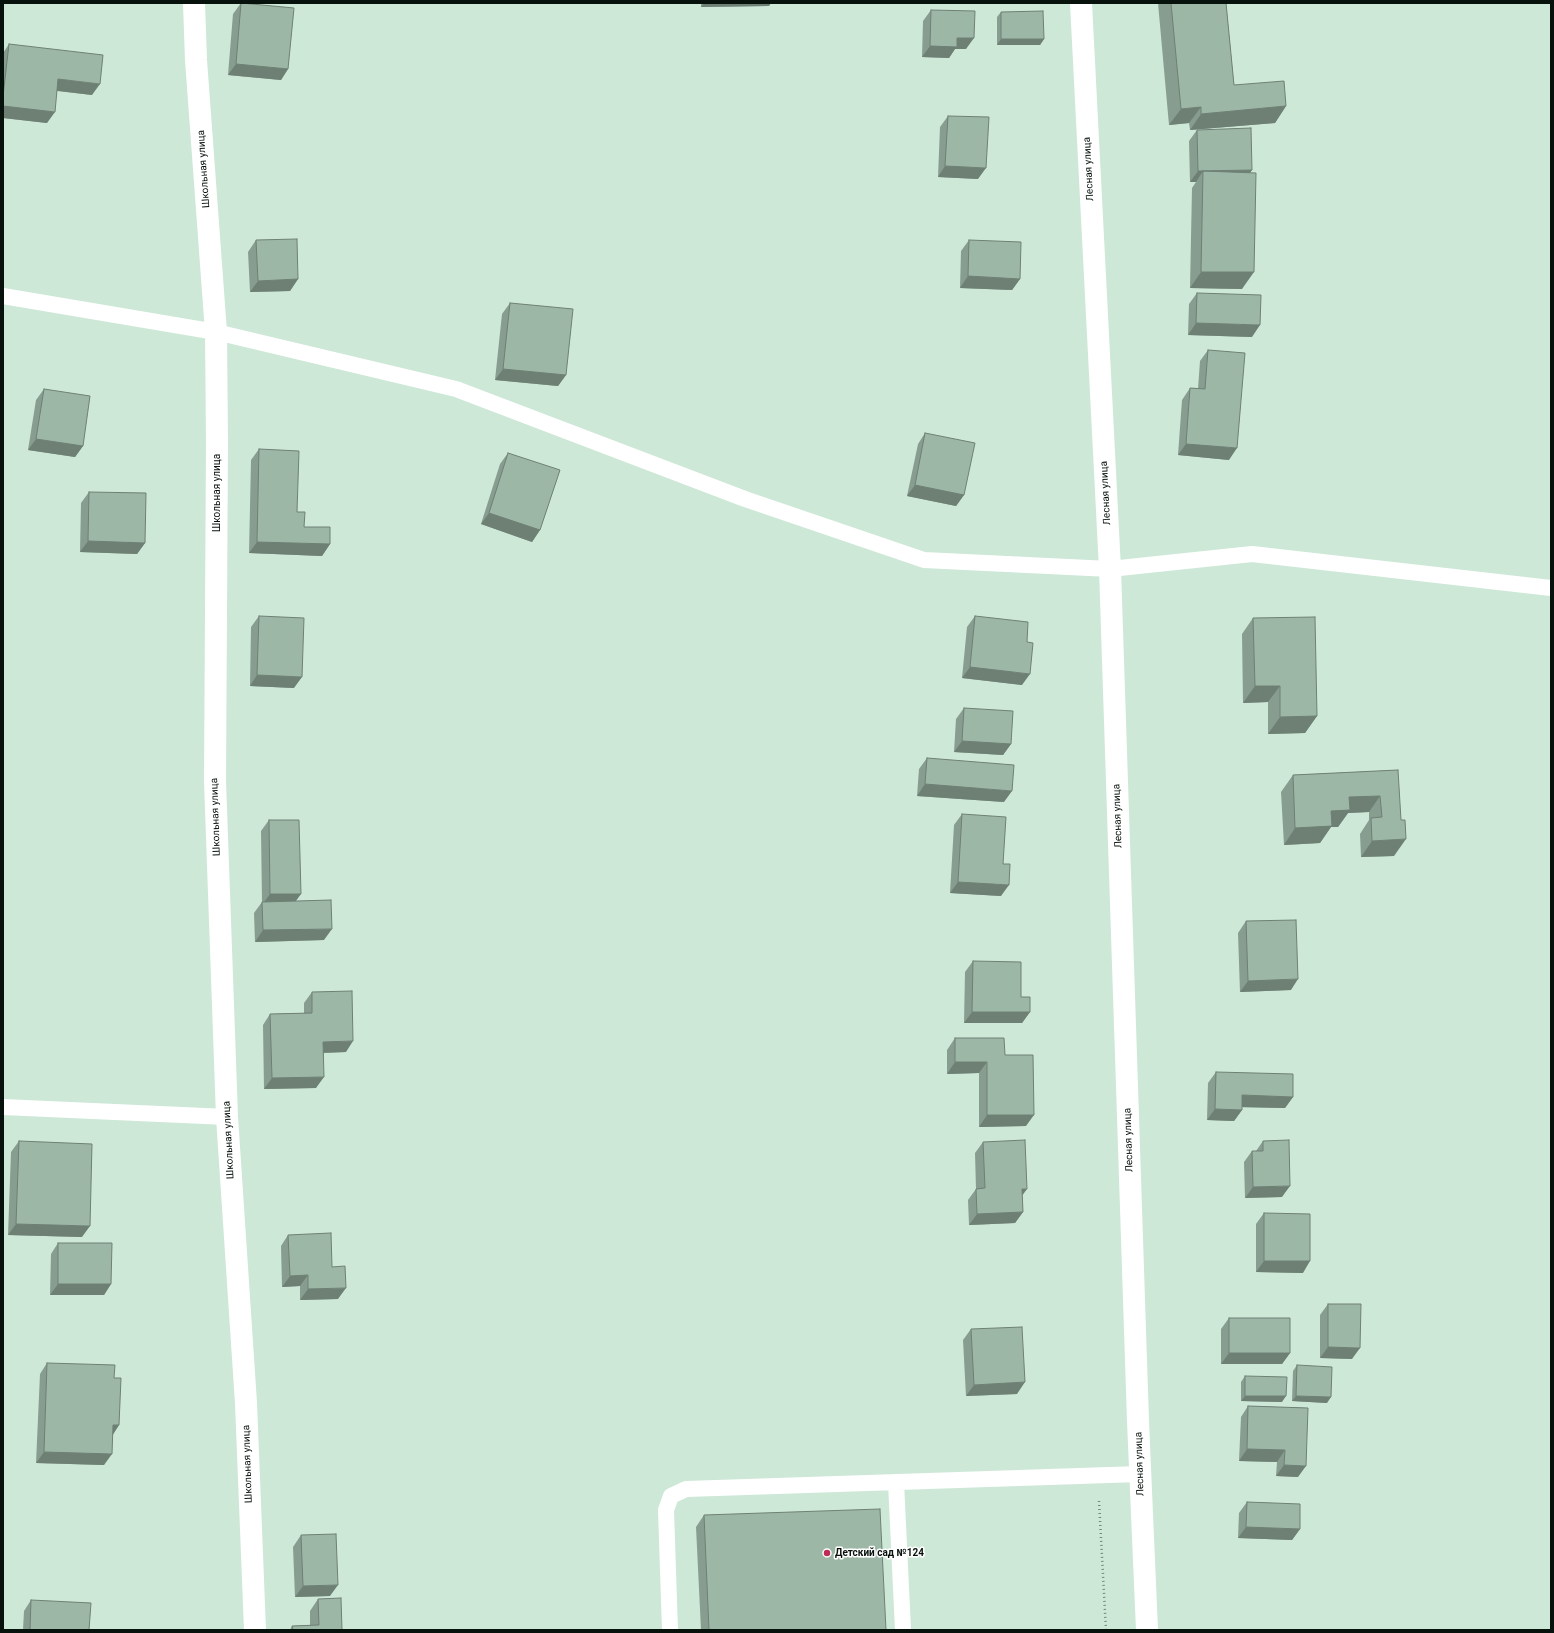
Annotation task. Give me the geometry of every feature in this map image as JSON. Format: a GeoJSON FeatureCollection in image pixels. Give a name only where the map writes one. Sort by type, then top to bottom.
{"type":"FeatureCollection","features":[{"type":"Feature","properties":{"kind":"street","name":"Школьная улица"},"geometry":{"type":"LineString","coordinates":[[194,3],[197,68],[216,332],[215,781],[227,1117],[246,1403],[254,1630]]}},
{"type":"Feature","properties":{"kind":"street","name":"Лесная улица"},"geometry":{"type":"LineString","coordinates":[[1081,3],[1110,569],[1140,1474],[1147,1630]]}},
{"type":"Feature","properties":{"kind":"lane"},"geometry":{"type":"LineString","coordinates":[[3,296],[216,332],[456,389],[745,499],[924,560],[1110,569],[1252,554],[1551,588]]}},
{"type":"Feature","properties":{"kind":"lane"},"geometry":{"type":"LineString","coordinates":[[3,1107],[227,1117]]}},
{"type":"Feature","properties":{"kind":"lane"},"geometry":{"type":"LineString","coordinates":[[670,1630],[666,1510],[671,1496],[686,1489],[1140,1474]]}},
{"type":"Feature","properties":{"kind":"lane"},"geometry":{"type":"LineString","coordinates":[[896,1482],[903,1630]]}},
{"type":"Feature","properties":{"kind":"path"},"geometry":{"type":"LineString","coordinates":[[1097,1475],[1106,1630]]}},
{"type":"Feature","properties":{"kind":"building"},"geometry":{"type":"Polygon","coordinates":[[[241,3],[294,8],[288,69],[236,64],[241,3]]]}},
{"type":"Feature","properties":{"kind":"building"},"geometry":{"type":"Polygon","coordinates":[[[1171,3],[1226,3],[1234,85],[1284,81],[1286,106],[1201,114],[1201,107],[1181,109],[1171,3]]]}},
{"type":"Feature","properties":{"kind":"building"},"geometry":{"type":"Polygon","coordinates":[[[931,10],[975,11],[974,38],[957,38],[957,47],[930,46],[931,10]]]}},
{"type":"Feature","properties":{"kind":"building"},"geometry":{"type":"Polygon","coordinates":[[[1043,11],[1044,39],[1001,39],[1001,12],[1043,11]]]}},
{"type":"Feature","properties":{"kind":"building"},"geometry":{"type":"Polygon","coordinates":[[[9,44],[103,55],[100,84],[58,79],[55,112],[3,106],[9,44]]]}},
{"type":"Feature","properties":{"kind":"building"},"geometry":{"type":"Polygon","coordinates":[[[948,116],[989,117],[986,168],[945,166],[948,116]]]}},
{"type":"Feature","properties":{"kind":"building"},"geometry":{"type":"Polygon","coordinates":[[[1251,128],[1252,170],[1198,171],[1197,130],[1251,128]]]}},
{"type":"Feature","properties":{"kind":"building"},"geometry":{"type":"Polygon","coordinates":[[[1203,171],[1256,173],[1254,272],[1201,272],[1203,171]]]}},
{"type":"Feature","properties":{"kind":"building"},"geometry":{"type":"Polygon","coordinates":[[[297,239],[298,279],[258,281],[256,240],[297,239]]]}},
{"type":"Feature","properties":{"kind":"building"},"geometry":{"type":"Polygon","coordinates":[[[969,240],[1021,242],[1020,279],[968,276],[969,240]]]}},
{"type":"Feature","properties":{"kind":"building"},"geometry":{"type":"Polygon","coordinates":[[[1197,293],[1261,295],[1260,325],[1196,323],[1197,293]]]}},
{"type":"Feature","properties":{"kind":"building"},"geometry":{"type":"Polygon","coordinates":[[[510,303],[573,309],[566,375],[503,369],[510,303]]]}},
{"type":"Feature","properties":{"kind":"building"},"geometry":{"type":"Polygon","coordinates":[[[1208,350],[1245,353],[1237,448],[1186,444],[1190,388],[1205,389],[1208,350]]]}},
{"type":"Feature","properties":{"kind":"building"},"geometry":{"type":"Polygon","coordinates":[[[44,389],[90,396],[83,446],[36,439],[44,389]]]}},
{"type":"Feature","properties":{"kind":"building"},"geometry":{"type":"Polygon","coordinates":[[[925,433],[975,443],[964,495],[915,485],[925,433]]]}},
{"type":"Feature","properties":{"kind":"building"},"geometry":{"type":"Polygon","coordinates":[[[259,449],[299,451],[297,512],[305,512],[304,527],[330,527],[330,544],[257,542],[259,449]]]}},
{"type":"Feature","properties":{"kind":"building"},"geometry":{"type":"Polygon","coordinates":[[[508,453],[560,470],[540,530],[489,513],[508,453]]]}},
{"type":"Feature","properties":{"kind":"building"},"geometry":{"type":"Polygon","coordinates":[[[89,492],[146,493],[145,543],[88,541],[89,492]]]}},
{"type":"Feature","properties":{"kind":"building"},"geometry":{"type":"Polygon","coordinates":[[[259,616],[304,618],[302,677],[257,675],[259,616]]]}},
{"type":"Feature","properties":{"kind":"building"},"geometry":{"type":"Polygon","coordinates":[[[975,616],[1028,622],[1027,642],[1033,643],[1030,674],[970,667],[975,616]]]}},
{"type":"Feature","properties":{"kind":"building"},"geometry":{"type":"Polygon","coordinates":[[[1315,617],[1317,716],[1280,717],[1280,686],[1255,686],[1253,618],[1315,617]]]}},
{"type":"Feature","properties":{"kind":"building"},"geometry":{"type":"Polygon","coordinates":[[[964,708],[1013,711],[1011,744],[962,741],[964,708]]]}},
{"type":"Feature","properties":{"kind":"building"},"geometry":{"type":"Polygon","coordinates":[[[927,758],[1014,765],[1012,791],[925,784],[927,758]]]}},
{"type":"Feature","properties":{"kind":"building"},"geometry":{"type":"Polygon","coordinates":[[[1398,770],[1401,820],[1405,820],[1406,839],[1372,841],[1371,818],[1382,817],[1380,796],[1349,797],[1350,810],[1331,811],[1332,826],[1295,828],[1293,775],[1398,770]]]}},
{"type":"Feature","properties":{"kind":"building"},"geometry":{"type":"Polygon","coordinates":[[[962,814],[1006,817],[1003,864],[1010,864],[1009,885],[958,882],[962,814]]]}},
{"type":"Feature","properties":{"kind":"building"},"geometry":{"type":"Polygon","coordinates":[[[269,820],[299,820],[301,894],[270,894],[269,820]]]}},
{"type":"Feature","properties":{"kind":"building"},"geometry":{"type":"Polygon","coordinates":[[[331,900],[332,929],[263,930],[262,902],[331,900]]]}},
{"type":"Feature","properties":{"kind":"building"},"geometry":{"type":"Polygon","coordinates":[[[1296,920],[1298,979],[1248,981],[1246,921],[1296,920]]]}},
{"type":"Feature","properties":{"kind":"building"},"geometry":{"type":"Polygon","coordinates":[[[973,961],[1021,962],[1021,997],[1030,997],[1030,1012],[972,1012],[973,961]]]}},
{"type":"Feature","properties":{"kind":"building"},"geometry":{"type":"Polygon","coordinates":[[[352,991],[353,1041],[323,1042],[324,1077],[272,1078],[270,1014],[312,1013],[312,992],[352,991]]]}},
{"type":"Feature","properties":{"kind":"building"},"geometry":{"type":"Polygon","coordinates":[[[955,1038],[1004,1038],[1005,1055],[1033,1055],[1034,1115],[987,1115],[987,1062],[955,1062],[955,1038]]]}},
{"type":"Feature","properties":{"kind":"building"},"geometry":{"type":"Polygon","coordinates":[[[1216,1072],[1293,1074],[1293,1097],[1242,1095],[1242,1110],[1215,1109],[1216,1072]]]}},
{"type":"Feature","properties":{"kind":"building"},"geometry":{"type":"Polygon","coordinates":[[[1025,1140],[1027,1189],[1022,1189],[1023,1212],[977,1214],[976,1189],[985,1188],[983,1142],[1025,1140]]]}},
{"type":"Feature","properties":{"kind":"building"},"geometry":{"type":"Polygon","coordinates":[[[1289,1140],[1290,1186],[1253,1187],[1252,1151],[1263,1151],[1263,1141],[1289,1140]]]}},
{"type":"Feature","properties":{"kind":"building"},"geometry":{"type":"Polygon","coordinates":[[[19,1141],[92,1144],[90,1226],[16,1224],[19,1141]]]}},
{"type":"Feature","properties":{"kind":"building"},"geometry":{"type":"Polygon","coordinates":[[[1264,1213],[1310,1214],[1310,1261],[1264,1261],[1264,1213]]]}},
{"type":"Feature","properties":{"kind":"building"},"geometry":{"type":"Polygon","coordinates":[[[331,1233],[332,1267],[345,1266],[346,1288],[308,1289],[308,1275],[290,1276],[288,1235],[331,1233]]]}},
{"type":"Feature","properties":{"kind":"building"},"geometry":{"type":"Polygon","coordinates":[[[58,1243],[112,1243],[111,1284],[58,1284],[58,1243]]]}},
{"type":"Feature","properties":{"kind":"building"},"geometry":{"type":"Polygon","coordinates":[[[1328,1304],[1361,1304],[1360,1348],[1328,1347],[1328,1304]]]}},
{"type":"Feature","properties":{"kind":"building"},"geometry":{"type":"Polygon","coordinates":[[[1229,1318],[1290,1318],[1290,1353],[1229,1353],[1229,1318]]]}},
{"type":"Feature","properties":{"kind":"building"},"geometry":{"type":"Polygon","coordinates":[[[1022,1327],[1025,1382],[974,1385],[971,1329],[1022,1327]]]}},
{"type":"Feature","properties":{"kind":"building"},"geometry":{"type":"Polygon","coordinates":[[[47,1363],[115,1365],[114,1378],[121,1378],[119,1425],[113,1425],[112,1454],[44,1452],[47,1363]]]}},
{"type":"Feature","properties":{"kind":"building"},"geometry":{"type":"Polygon","coordinates":[[[1297,1365],[1332,1367],[1331,1397],[1296,1396],[1297,1365]]]}},
{"type":"Feature","properties":{"kind":"building"},"geometry":{"type":"Polygon","coordinates":[[[1245,1376],[1287,1377],[1286,1396],[1245,1396],[1245,1376]]]}},
{"type":"Feature","properties":{"kind":"building"},"geometry":{"type":"Polygon","coordinates":[[[1248,1406],[1308,1408],[1306,1466],[1284,1465],[1285,1450],[1247,1449],[1248,1406]]]}},
{"type":"Feature","properties":{"kind":"building"},"geometry":{"type":"Polygon","coordinates":[[[1247,1502],[1300,1504],[1300,1529],[1246,1527],[1247,1502]]]}},
{"type":"Feature","properties":{"kind":"building"},"geometry":{"type":"Polygon","coordinates":[[[880,1509],[886,1630],[709,1630],[704,1515],[880,1509]]]}},
{"type":"Feature","properties":{"kind":"building"},"geometry":{"type":"Polygon","coordinates":[[[336,1534],[338,1585],[303,1586],[301,1535],[336,1534]]]}},
{"type":"Feature","properties":{"kind":"building"},"geometry":{"type":"Polygon","coordinates":[[[341,1598],[342,1630],[293,1630],[292,1626],[319,1625],[318,1599],[341,1598]]]}},
{"type":"Feature","properties":{"kind":"building"},"geometry":{"type":"Polygon","coordinates":[[[31,1600],[91,1603],[89,1630],[30,1630],[31,1600]]]}},
{"type":"Feature","properties":{"kind":"place","name":"Детский сад №124"},"geometry":{"type":"Point","coordinates":[827,1553]}}]}
